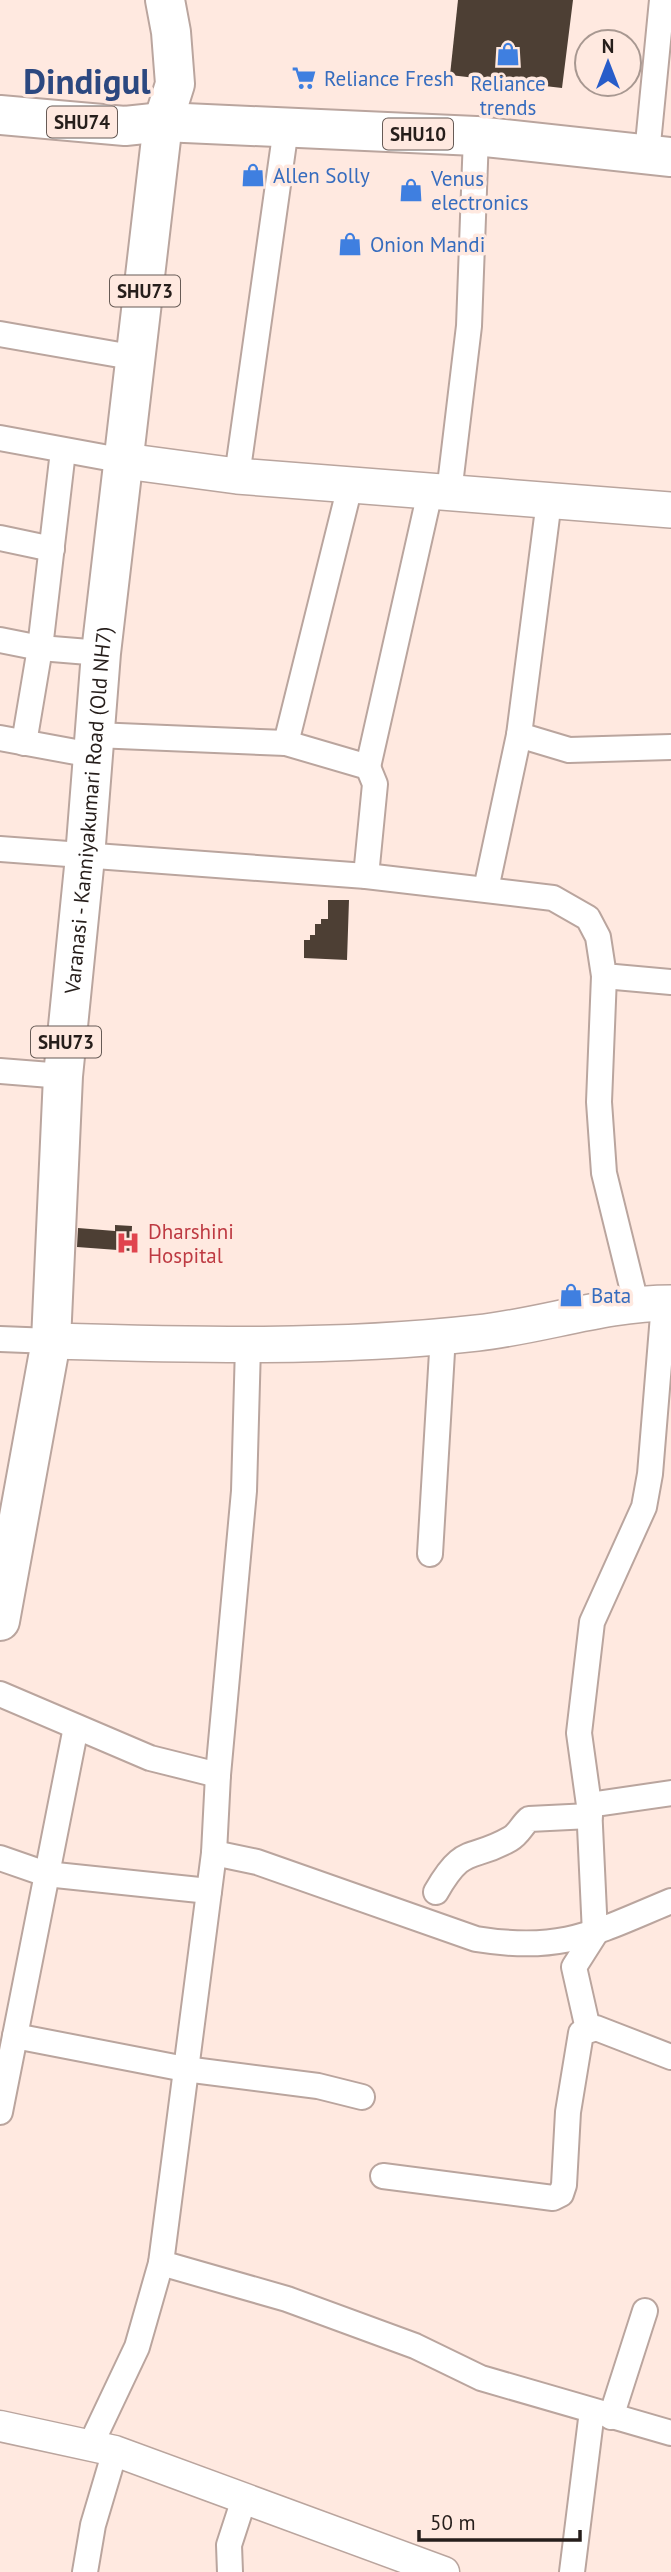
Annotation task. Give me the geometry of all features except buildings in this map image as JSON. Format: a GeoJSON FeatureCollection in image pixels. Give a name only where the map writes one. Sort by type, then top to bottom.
{"type":"FeatureCollection","features":[{"type":"Feature","properties":{"kind":"main road","name":"Varanasi - Kanniyakumari Road (Old NH7)"},"geometry":{"type":"LineString","coordinates":[[146,0],[163,122]]}},
{"type":"Feature","properties":{"kind":"main road","name":"Varanasi - Kanniyakumari Road (Old NH7)"},"geometry":{"type":"LineString","coordinates":[[0,1621],[51,1341],[62,1076],[85,857],[101,653],[163,122],[175,84],[172,32],[165,0]]}},
{"type":"Feature","properties":{"kind":"main road","name":"SHU74"},"geometry":{"type":"LineString","coordinates":[[0,98],[121,108],[163,122]]}},
{"type":"Feature","properties":{"kind":"main road","name":"SHU74"},"geometry":{"type":"LineString","coordinates":[[0,115],[125,126],[163,122]]}},
{"type":"Feature","properties":{"kind":"main road","name":"SHU10"},"geometry":{"type":"LineString","coordinates":[[163,122],[476,136],[659,156]]}},
{"type":"Feature","properties":{"kind":"main road"},"geometry":{"type":"LineString","coordinates":[[125,461],[237,476],[671,510]]}},
{"type":"Feature","properties":{"kind":"main road"},"geometry":{"type":"LineString","coordinates":[[51,1341],[248,1346],[478,1333],[657,1303]]}},
{"type":"Feature","properties":{"kind":"street"},"geometry":{"type":"LineString","coordinates":[[659,156],[662,0]]}},
{"type":"Feature","properties":{"kind":"street"},"geometry":{"type":"LineString","coordinates":[[237,476],[286,128]]}},
{"type":"Feature","properties":{"kind":"street"},"geometry":{"type":"LineString","coordinates":[[366,876],[375,784],[368,767],[440,492],[469,326],[476,136]]}},
{"type":"Feature","properties":{"kind":"street"},"geometry":{"type":"LineString","coordinates":[[0,334],[137,358]]}},
{"type":"Feature","properties":{"kind":"street"},"geometry":{"type":"LineString","coordinates":[[0,438],[125,461]]}},
{"type":"Feature","properties":{"kind":"street"},"geometry":{"type":"LineString","coordinates":[[63,451],[40,648],[12,740],[93,745],[286,743],[368,767]]}},
{"type":"Feature","properties":{"kind":"street"},"geometry":{"type":"LineString","coordinates":[[286,743],[350,486]]}},
{"type":"Feature","properties":{"kind":"street"},"geometry":{"type":"LineString","coordinates":[[486,889],[519,735],[549,500]]}},
{"type":"Feature","properties":{"kind":"street"},"geometry":{"type":"LineString","coordinates":[[0,538],[52,549]]}},
{"type":"Feature","properties":{"kind":"street"},"geometry":{"type":"LineString","coordinates":[[0,640],[40,648],[101,653]]}},
{"type":"Feature","properties":{"kind":"street"},"geometry":{"type":"LineString","coordinates":[[519,735],[569,750],[671,747]]}},
{"type":"Feature","properties":{"kind":"street"},"geometry":{"type":"LineString","coordinates":[[0,849],[366,876],[553,898],[588,918],[598,937],[604,976],[599,1102],[604,1173],[657,1303],[650,1474],[643,1507],[592,1622],[579,1733],[589,1810],[595,1934],[574,1968],[588,2029]]}},
{"type":"Feature","properties":{"kind":"street"},"geometry":{"type":"LineString","coordinates":[[604,976],[671,982]]}},
{"type":"Feature","properties":{"kind":"street"},"geometry":{"type":"LineString","coordinates":[[0,1071],[62,1076]]}},
{"type":"Feature","properties":{"kind":"street"},"geometry":{"type":"LineString","coordinates":[[430,1554],[443,1335]]}},
{"type":"Feature","properties":{"kind":"street"},"geometry":{"type":"LineString","coordinates":[[0,1339],[51,1341]]}},
{"type":"Feature","properties":{"kind":"street"},"geometry":{"type":"LineString","coordinates":[[85,2572],[103,2448],[137,2347],[161,2263],[214,1853],[218,1775],[244,1491],[248,1346]]}},
{"type":"Feature","properties":{"kind":"street"},"geometry":{"type":"LineString","coordinates":[[0,1694],[150,1758],[218,1775]]}},
{"type":"Feature","properties":{"kind":"street"},"geometry":{"type":"LineString","coordinates":[[0,2112],[76,1727]]}},
{"type":"Feature","properties":{"kind":"street"},"geometry":{"type":"LineString","coordinates":[[436,1892],[449,1868],[467,1854],[513,1838],[529,1819],[671,1793]]}},
{"type":"Feature","properties":{"kind":"street"},"geometry":{"type":"LineString","coordinates":[[214,1853],[257,1862],[476,1939],[513,1945],[550,1945],[595,1934],[671,1902]]}},
{"type":"Feature","properties":{"kind":"street"},"geometry":{"type":"LineString","coordinates":[[0,1858],[46,1874],[209,1891]]}},
{"type":"Feature","properties":{"kind":"street"},"geometry":{"type":"LineString","coordinates":[[588,2029],[607,2031],[670,2053]]}},
{"type":"Feature","properties":{"kind":"street"},"geometry":{"type":"LineString","coordinates":[[383,2176],[542,2198],[561,2194],[578,2040],[588,2029]]}},
{"type":"Feature","properties":{"kind":"street"},"geometry":{"type":"LineString","coordinates":[[15,2036],[185,2069],[318,2086],[362,2097]]}},
{"type":"Feature","properties":{"kind":"street"},"geometry":{"type":"LineString","coordinates":[[161,2263],[288,2299],[415,2346],[481,2378],[671,2433]]}},
{"type":"Feature","properties":{"kind":"street"},"geometry":{"type":"LineString","coordinates":[[572,2572],[601,2414],[645,2311]]}},
{"type":"Feature","properties":{"kind":"street"},"geometry":{"type":"LineString","coordinates":[[0,2426],[103,2448],[444,2572]]}},
{"type":"Feature","properties":{"kind":"street"},"geometry":{"type":"LineString","coordinates":[[230,2572],[229,2545],[244,2499]]}},
{"type":"Feature","properties":{"kind":"place","name":"Reliance trends"},"geometry":{"type":"Point","coordinates":[508,54]}},
{"type":"Feature","properties":{"kind":"place","name":"Reliance Fresh"},"geometry":{"type":"Point","coordinates":[304,78]}},
{"type":"Feature","properties":{"kind":"place","name":"Allen Solly"},"geometry":{"type":"Point","coordinates":[253,175]}},
{"type":"Feature","properties":{"kind":"place","name":"Venus electronics"},"geometry":{"type":"Point","coordinates":[411,190]}},
{"type":"Feature","properties":{"kind":"place","name":"Onion Mandi"},"geometry":{"type":"Point","coordinates":[350,244]}},
{"type":"Feature","properties":{"kind":"place","name":"Dharshini Hospital"},"geometry":{"type":"Point","coordinates":[128,1243]}},
{"type":"Feature","properties":{"kind":"place","name":"Bata"},"geometry":{"type":"Point","coordinates":[571,1295]}},
{"type":"Feature","properties":{"kind":"district","name":"Dindigul"},"geometry":{"type":"Point","coordinates":[87,81]}}]}
